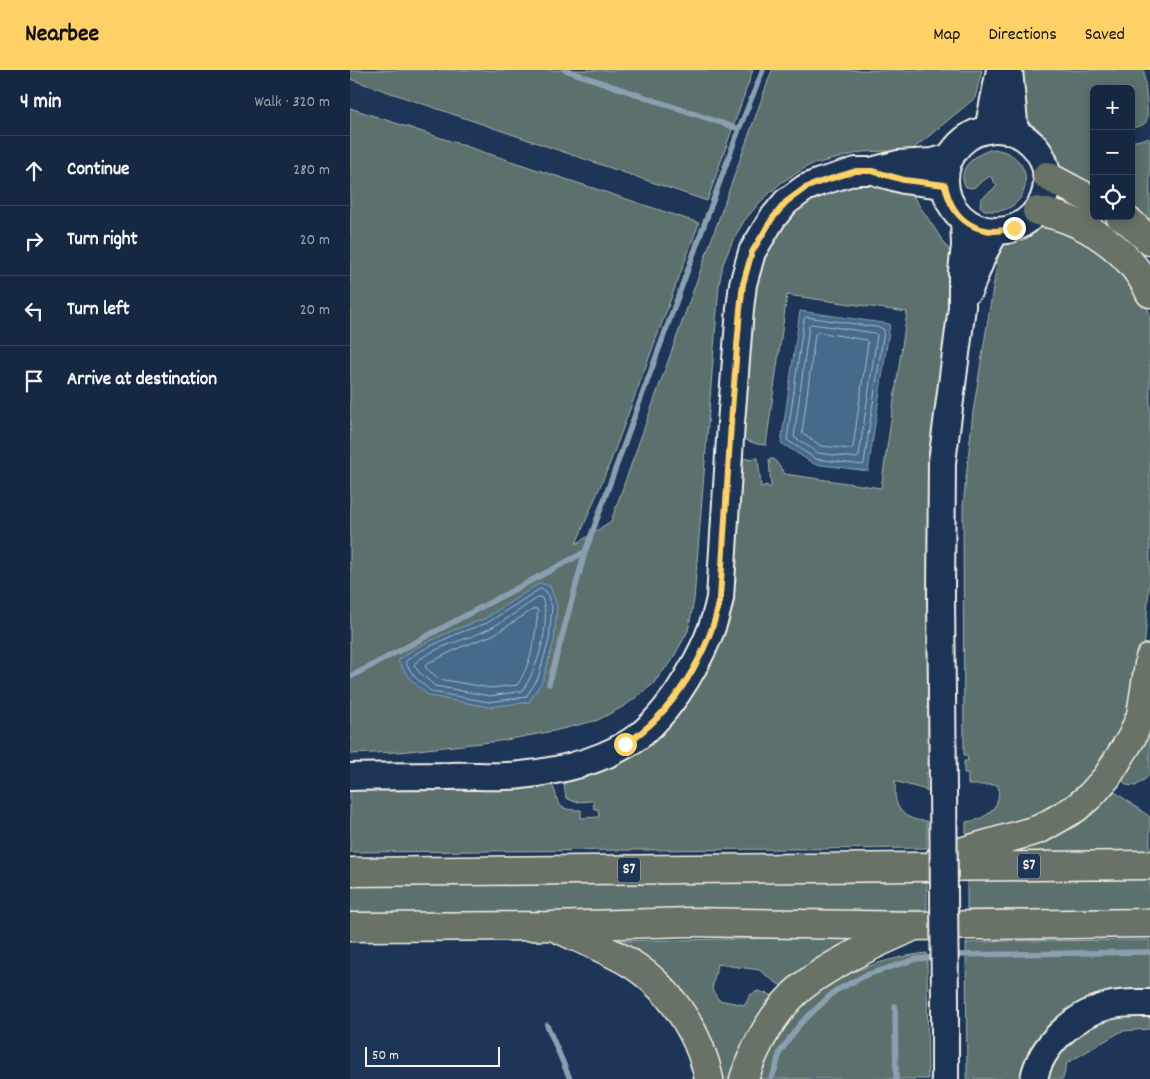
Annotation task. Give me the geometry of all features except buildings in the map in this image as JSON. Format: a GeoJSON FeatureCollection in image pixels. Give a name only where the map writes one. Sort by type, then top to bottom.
{"type":"FeatureCollection","features":[{"type":"Feature","properties":{"kind":"highway"},"geometry":{"type":"LineString","coordinates":[[1047,176],[1090,199]]}},
{"type":"Feature","properties":{"kind":"highway"},"geometry":{"type":"LineString","coordinates":[[1037,211],[1053,214],[1100,236],[1117,249],[1136,270],[1150,293]]}},
{"type":"Feature","properties":{"kind":"highway"},"geometry":{"type":"LineString","coordinates":[[1126,220],[1150,241]]}},
{"type":"Feature","properties":{"kind":"highway"},"geometry":{"type":"LineString","coordinates":[[908,867],[1040,829],[1076,808],[1091,795],[1106,777],[1132,737],[1141,715],[1150,658]]}},
{"type":"Feature","properties":{"kind":"highway","name":"S7"},"geometry":{"type":"LineString","coordinates":[[350,872],[1150,865]]}},
{"type":"Feature","properties":{"kind":"highway"},"geometry":{"type":"LineString","coordinates":[[350,927],[551,926],[691,922],[915,926],[1150,923]]}},
{"type":"Feature","properties":{"kind":"highway"},"geometry":{"type":"LineString","coordinates":[[551,926],[623,959],[665,991],[686,1020],[702,1054],[709,1079]]}},
{"type":"Feature","properties":{"kind":"highway"},"geometry":{"type":"LineString","coordinates":[[744,1079],[770,1025],[802,987],[834,965],[915,926]]}},
{"type":"Feature","properties":{"kind":"street"},"geometry":{"type":"LineString","coordinates":[[988,130],[1000,70]]}},
{"type":"Feature","properties":{"kind":"street"},"geometry":{"type":"LineString","coordinates":[[1008,70],[1015,133]]}},
{"type":"Feature","properties":{"kind":"street"},"geometry":{"type":"LineString","coordinates":[[988,130],[1015,133],[1024,138],[1037,150],[1042,158],[1047,176],[1045,195],[1037,211],[1023,224],[995,232],[978,228],[964,220],[951,203],[945,185],[945,176],[950,157],[962,142],[970,136],[988,130]]}},
{"type":"Feature","properties":{"kind":"street"},"geometry":{"type":"LineString","coordinates":[[350,777],[520,775],[568,767],[596,759],[625,744],[639,735],[654,720],[679,691],[702,653],[716,620],[720,598],[730,431],[740,309],[743,284],[752,252],[772,219],[786,202],[805,188],[856,171],[872,171],[898,164],[932,162],[950,157]]}},
{"type":"Feature","properties":{"kind":"street"},"geometry":{"type":"LineString","coordinates":[[872,171],[904,180],[945,185]]}},
{"type":"Feature","properties":{"kind":"street"},"geometry":{"type":"LineString","coordinates":[[945,1079],[941,598],[942,462],[962,307],[962,271],[965,246],[964,220]]}},
{"type":"Feature","properties":{"kind":"street"},"geometry":{"type":"LineString","coordinates":[[962,307],[984,252],[995,232]]}},
{"type":"Feature","properties":{"kind":"street"},"geometry":{"type":"LineString","coordinates":[[1034,1079],[1041,1061],[1050,1046],[1061,1032],[1080,1018],[1108,1006],[1127,1003],[1150,1003]]}},
{"type":"Feature","properties":{"kind":"green space"},"geometry":{"type":"Polygon","coordinates":[[[350,70],[753,70],[707,201],[350,79],[350,70]]]}},
{"type":"Feature","properties":{"kind":"green space"},"geometry":{"type":"Polygon","coordinates":[[[772,70],[982,70],[975,98],[912,150],[862,152],[810,165],[782,182],[759,203],[744,221],[733,240],[723,264],[719,285],[694,600],[688,631],[672,660],[652,685],[626,705],[598,720],[554,731],[500,741],[399,752],[350,754],[350,108],[699,223],[610,463],[576,544],[611,521],[772,70]]]}},
{"type":"Feature","properties":{"kind":"green space"},"geometry":{"type":"Polygon","coordinates":[[[1019,70],[1144,70],[1147,118],[1146,122],[1135,127],[1135,85],[1090,85],[1090,189],[1056,167],[1046,145],[1025,122],[1019,70]]]}},
{"type":"Feature","properties":{"kind":"green space"},"geometry":{"type":"Polygon","coordinates":[[[1148,138],[1150,140],[1150,230],[1135,217],[1135,141],[1148,138]]]}},
{"type":"Feature","properties":{"kind":"green space"},"geometry":{"type":"Polygon","coordinates":[[[994,149],[1009,154],[1019,162],[1024,172],[1026,183],[1023,194],[1016,203],[1007,209],[990,211],[980,206],[981,199],[997,186],[990,176],[973,188],[966,187],[963,173],[965,167],[975,157],[994,149]]]}},
{"type":"Feature","properties":{"kind":"green space"},"geometry":{"type":"Polygon","coordinates":[[[868,181],[909,190],[953,256],[931,773],[926,773],[927,792],[923,789],[894,781],[897,805],[900,810],[909,817],[920,821],[927,821],[927,848],[350,852],[350,784],[548,779],[560,805],[564,808],[581,810],[581,818],[599,817],[598,809],[594,809],[593,801],[575,802],[566,798],[564,785],[569,775],[686,700],[738,465],[743,459],[758,458],[761,487],[767,485],[769,488],[771,487],[769,459],[774,459],[785,474],[881,488],[907,312],[787,295],[766,445],[740,438],[755,281],[762,259],[785,222],[795,212],[821,194],[868,181]]]}},
{"type":"Feature","properties":{"kind":"green space"},"geometry":{"type":"Polygon","coordinates":[[[1046,225],[1053,225],[1104,252],[1144,299],[1150,314],[1150,575],[1145,640],[1136,691],[1107,761],[1059,810],[966,844],[966,822],[980,818],[991,811],[998,800],[999,793],[998,785],[968,785],[968,773],[964,773],[964,761],[968,761],[967,755],[964,755],[963,506],[973,412],[999,251],[1004,242],[1046,225]]]}},
{"type":"Feature","properties":{"kind":"green space"},"geometry":{"type":"Polygon","coordinates":[[[1150,710],[1150,775],[1136,786],[1126,785],[1121,778],[1150,710]]]}},
{"type":"Feature","properties":{"kind":"green space"},"geometry":{"type":"Polygon","coordinates":[[[1111,791],[1150,817],[1150,852],[1015,852],[1015,851],[1111,791]]]}},
{"type":"Feature","properties":{"kind":"green space"},"geometry":{"type":"Polygon","coordinates":[[[1150,879],[1150,909],[967,910],[967,880],[1150,879]]]}},
{"type":"Feature","properties":{"kind":"green space"},"geometry":{"type":"Polygon","coordinates":[[[927,881],[927,910],[350,914],[350,884],[927,881]]]}},
{"type":"Feature","properties":{"kind":"green space"},"geometry":{"type":"Polygon","coordinates":[[[857,937],[834,950],[786,987],[778,984],[759,970],[717,964],[712,990],[719,1000],[745,1005],[750,995],[758,991],[771,995],[774,999],[730,1079],[717,1079],[710,1052],[603,941],[857,937]]]}},
{"type":"Feature","properties":{"kind":"green space"},"geometry":{"type":"Polygon","coordinates":[[[1150,940],[1150,994],[1122,995],[1024,1079],[967,1079],[966,943],[1150,940]]]}},
{"type":"Feature","properties":{"kind":"green space"},"geometry":{"type":"Polygon","coordinates":[[[927,953],[928,1079],[755,1079],[780,1032],[800,1008],[816,993],[855,971],[884,961],[927,953]]]}},
{"type":"Feature","properties":{"kind":"green space"},"geometry":{"type":"Polygon","coordinates":[[[1150,1011],[1150,1029],[1122,1031],[1067,1063],[1063,1079],[1044,1079],[1048,1070],[1071,1037],[1101,1019],[1150,1011]]]}},
{"type":"Feature","properties":{"kind":"water"},"geometry":{"type":"Polygon","coordinates":[[[800,311],[890,324],[868,471],[814,464],[781,443],[800,311]]]}},
{"type":"Feature","properties":{"kind":"water"},"geometry":{"type":"Polygon","coordinates":[[[540,583],[550,586],[557,606],[554,641],[543,680],[529,702],[489,707],[429,696],[411,680],[398,661],[415,648],[484,619],[540,583]]]}},
{"type":"Feature","properties":{"kind":"waterway"},"geometry":{"type":"LineString","coordinates":[[565,70],[739,129]]}},
{"type":"Feature","properties":{"kind":"waterway"},"geometry":{"type":"LineString","coordinates":[[549,684],[585,552],[739,129],[763,70]]}},
{"type":"Feature","properties":{"kind":"waterway"},"geometry":{"type":"LineString","coordinates":[[350,677],[585,552]]}},
{"type":"Feature","properties":{"kind":"waterway"},"geometry":{"type":"LineString","coordinates":[[952,955],[1150,952]]}},
{"type":"Feature","properties":{"kind":"waterway"},"geometry":{"type":"LineString","coordinates":[[771,1079],[780,1052],[800,1024],[835,991],[866,975],[916,959],[938,957]]}},
{"type":"Feature","properties":{"kind":"waterway"},"geometry":{"type":"LineString","coordinates":[[895,1006],[896,1079]]}},
{"type":"Feature","properties":{"kind":"waterway"},"geometry":{"type":"LineString","coordinates":[[547,1025],[570,1079]]}},
{"type":"Feature","properties":{"kind":"route"},"geometry":{"type":"LineString","coordinates":[[625,744],[639,735],[679,691],[702,653],[716,620],[720,598],[731,423],[743,284],[752,252],[772,219],[786,202],[805,188],[856,171],[872,171],[904,180],[945,185],[955,210],[970,224],[995,232],[1014,228]]}}]}
